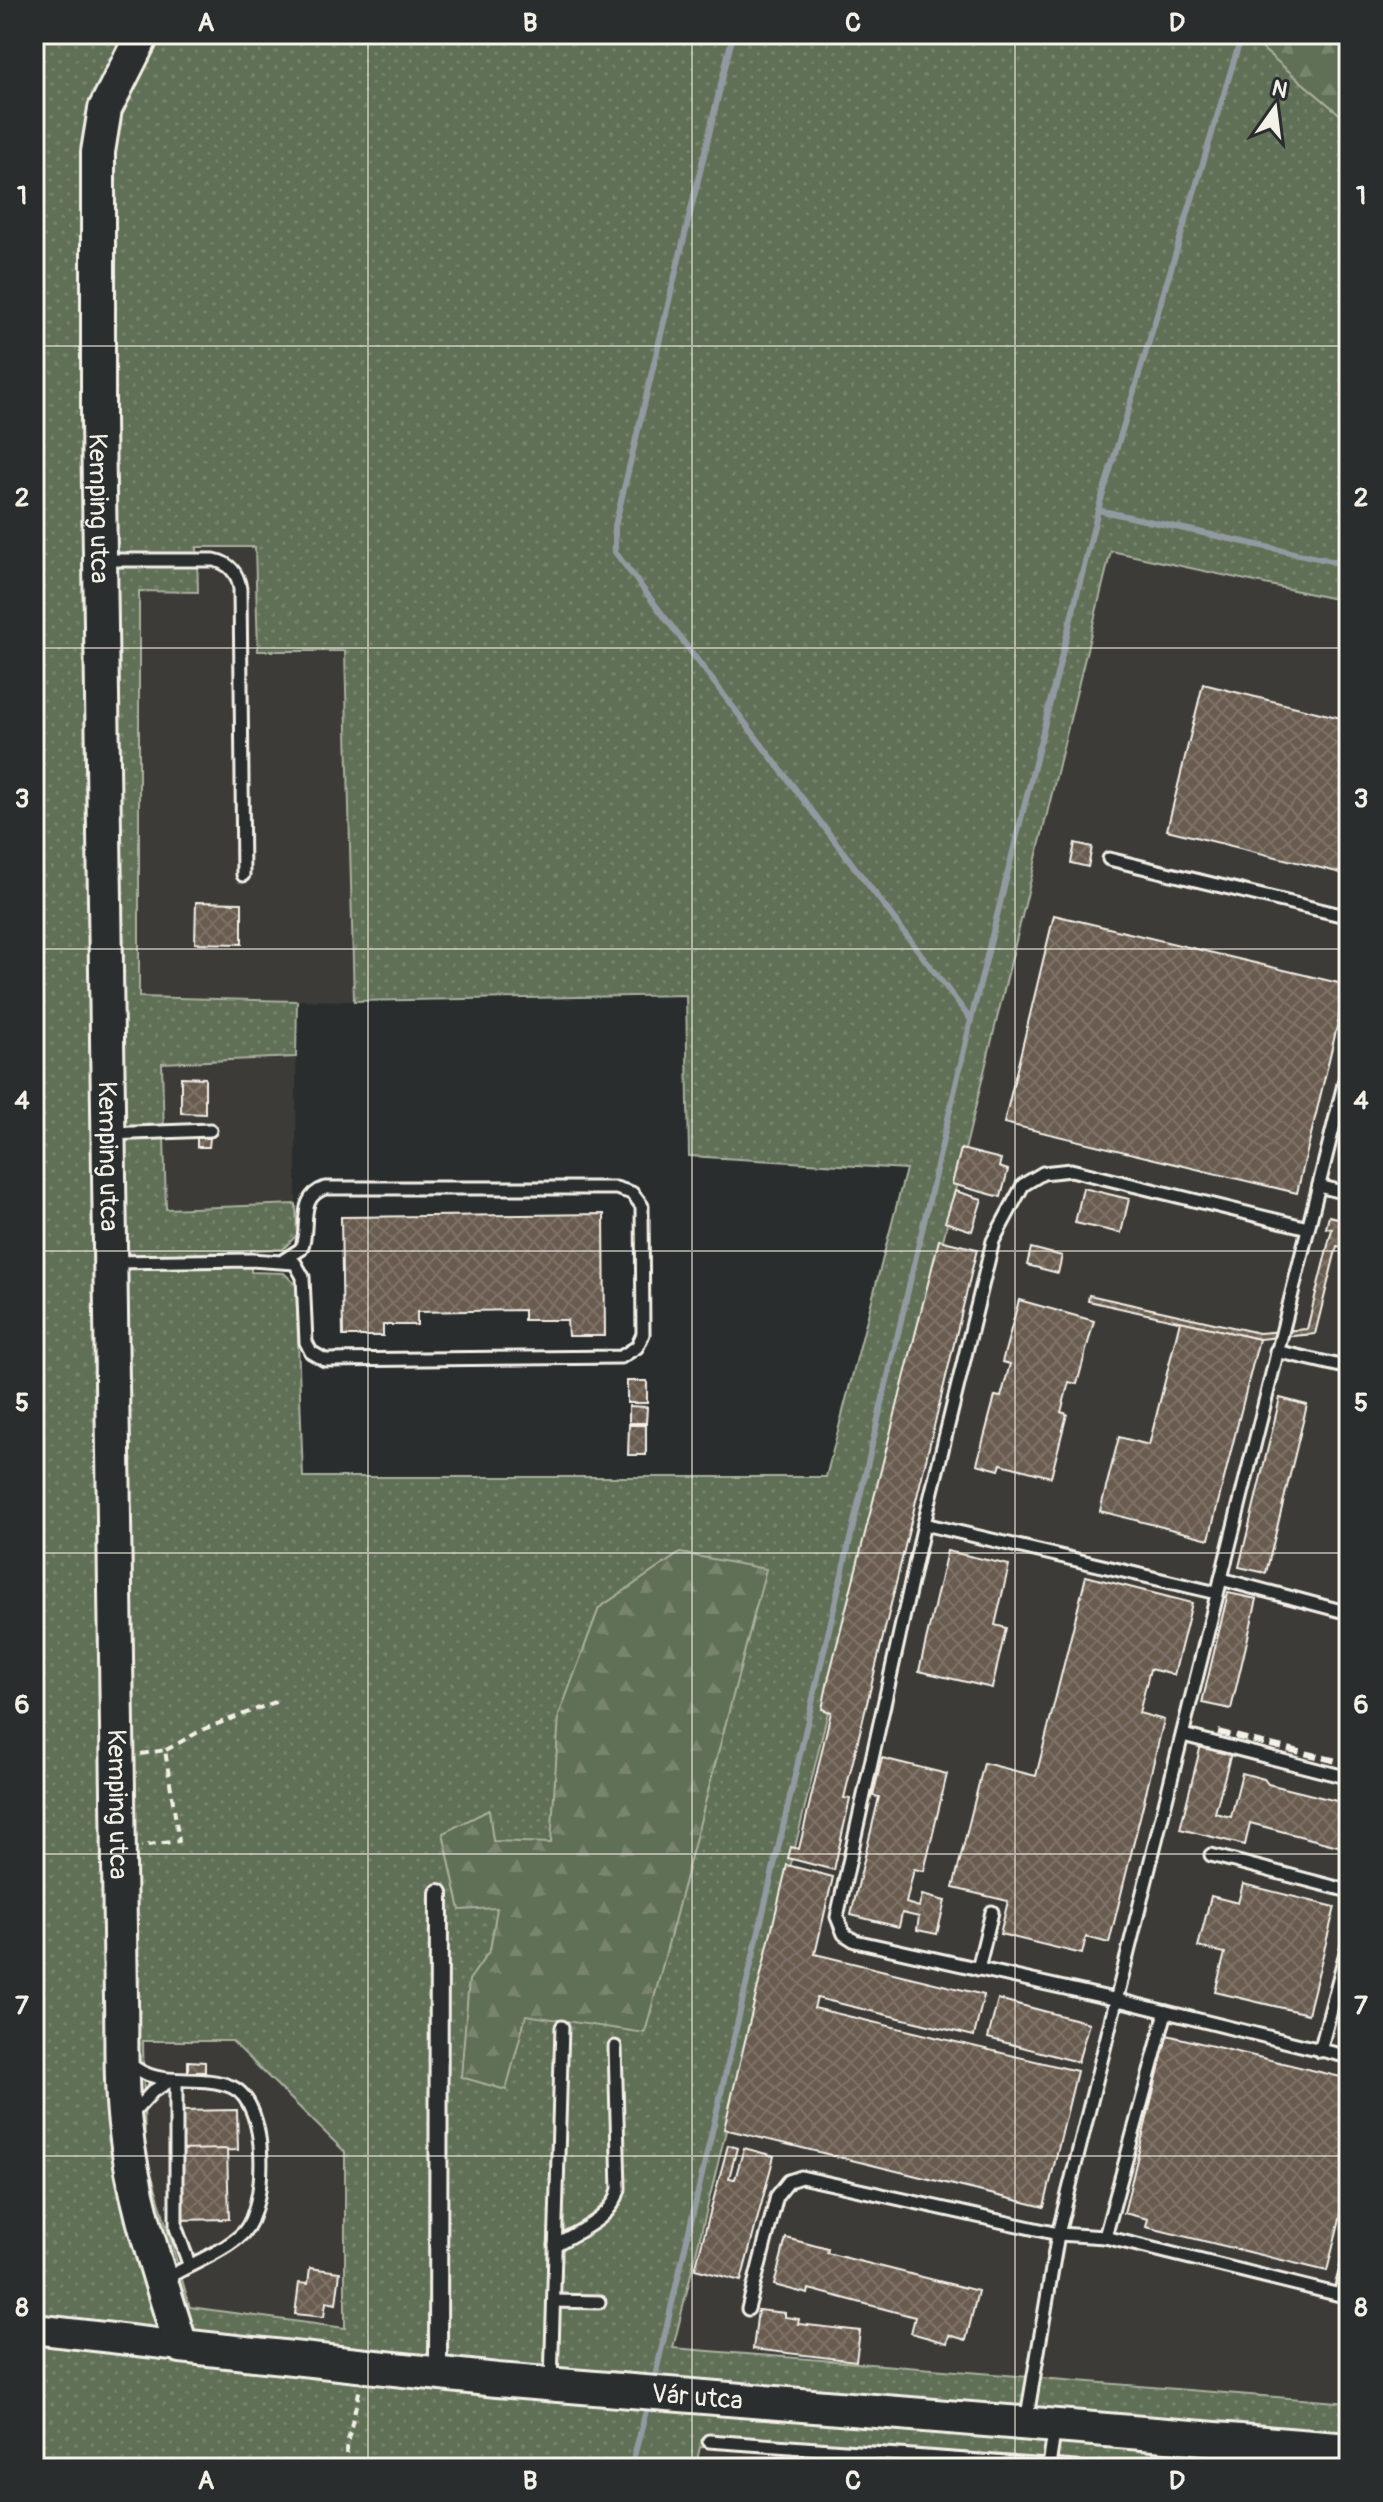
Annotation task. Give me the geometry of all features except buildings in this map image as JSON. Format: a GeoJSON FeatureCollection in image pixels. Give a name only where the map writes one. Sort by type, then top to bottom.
{"type":"FeatureCollection","features":[{"type":"Feature","properties":{"kind":"main road","name":"Kemping utca"},"geometry":{"type":"LineString","coordinates":[[143,34],[105,109],[99,142],[101,560],[122,2057],[125,2124],[160,2283],[181,2346]]}},
{"type":"Feature","properties":{"kind":"main road","name":"Vár utca"},"geometry":{"type":"LineString","coordinates":[[181,2346],[438,2375],[1040,2424],[1246,2455],[1349,2450]]}},
{"type":"Feature","properties":{"kind":"street"},"geometry":{"type":"LineString","coordinates":[[438,2375],[439,1893]]}},
{"type":"Feature","properties":{"kind":"street","name":"Vár utca"},"geometry":{"type":"LineString","coordinates":[[40,2329],[181,2346]]}},
{"type":"Feature","properties":{"kind":"lane"},"geometry":{"type":"LineString","coordinates":[[101,560],[214,560],[228,564],[236,575],[240,589],[243,875]]}},
{"type":"Feature","properties":{"kind":"lane"},"geometry":{"type":"LineString","coordinates":[[1109,859],[1349,917]]}},
{"type":"Feature","properties":{"kind":"lane"},"geometry":{"type":"LineString","coordinates":[[1049,2466],[1040,2424],[1058,2234],[1349,1064]]}},
{"type":"Feature","properties":{"kind":"lane"},"geometry":{"type":"LineString","coordinates":[[108,1134],[210,1130]]}},
{"type":"Feature","properties":{"kind":"lane"},"geometry":{"type":"LineString","coordinates":[[1308,1228],[1071,1170],[1043,1173],[1023,1185],[993,1241],[924,1524],[837,1917],[844,1934],[855,1941],[1118,2000],[1349,2057]]}},
{"type":"Feature","properties":{"kind":"lane"},"geometry":{"type":"LineString","coordinates":[[1319,1186],[1349,1194]]}},
{"type":"Feature","properties":{"kind":"lane"},"geometry":{"type":"LineString","coordinates":[[110,1262],[284,1260],[295,1263],[301,1271],[306,1342],[311,1352],[325,1360],[621,1357],[637,1347],[643,1334],[642,1206],[632,1193],[616,1188],[325,1188],[315,1193],[307,1204],[301,1249],[284,1260]]}},
{"type":"Feature","properties":{"kind":"lane"},"geometry":{"type":"LineString","coordinates":[[1276,1351],[1349,1368]]}},
{"type":"Feature","properties":{"kind":"lane"},"geometry":{"type":"LineString","coordinates":[[924,1524],[1217,1593]]}},
{"type":"Feature","properties":{"kind":"lane"},"geometry":{"type":"LineString","coordinates":[[1221,1579],[1349,1613]]}},
{"type":"Feature","properties":{"kind":"lane"},"geometry":{"type":"LineString","coordinates":[[1183,1735],[1349,1778]]}},
{"type":"Feature","properties":{"kind":"lane"},"geometry":{"type":"LineString","coordinates":[[1211,1855],[1349,1891]]}},
{"type":"Feature","properties":{"kind":"lane"},"geometry":{"type":"LineString","coordinates":[[978,1969],[992,1912]]}},
{"type":"Feature","properties":{"kind":"lane"},"geometry":{"type":"LineString","coordinates":[[1320,2051],[1349,1941]]}},
{"type":"Feature","properties":{"kind":"lane"},"geometry":{"type":"LineString","coordinates":[[1105,2237],[1166,2012]]}},
{"type":"Feature","properties":{"kind":"lane"},"geometry":{"type":"LineString","coordinates":[[551,2384],[562,2027]]}},
{"type":"Feature","properties":{"kind":"lane"},"geometry":{"type":"LineString","coordinates":[[555,2245],[608,2213],[616,2203],[619,2189],[615,2047]]}},
{"type":"Feature","properties":{"kind":"lane"},"geometry":{"type":"LineString","coordinates":[[122,2057],[135,2069],[173,2081],[222,2084],[249,2098],[260,2157],[258,2202],[242,2234],[160,2283]]}},
{"type":"Feature","properties":{"kind":"lane"},"geometry":{"type":"LineString","coordinates":[[125,2124],[153,2091],[173,2081]]}},
{"type":"Feature","properties":{"kind":"lane"},"geometry":{"type":"LineString","coordinates":[[173,2081],[176,2228],[189,2264]]}},
{"type":"Feature","properties":{"kind":"lane"},"geometry":{"type":"LineString","coordinates":[[748,2309],[777,2196],[784,2185],[795,2178],[808,2178],[1058,2234],[1105,2237],[1340,2295],[1349,2261]]}},
{"type":"Feature","properties":{"kind":"lane"},"geometry":{"type":"LineString","coordinates":[[554,2301],[599,2302]]}},
{"type":"Feature","properties":{"kind":"lane"},"geometry":{"type":"LineString","coordinates":[[709,2441],[1076,2468]]}},
{"type":"Feature","properties":{"kind":"path"},"geometry":{"type":"LineString","coordinates":[[118,1757],[165,1750],[204,1729],[278,1701]]}},
{"type":"Feature","properties":{"kind":"path"},"geometry":{"type":"LineString","coordinates":[[119,1849],[179,1841],[165,1750]]}},
{"type":"Feature","properties":{"kind":"path"},"geometry":{"type":"LineString","coordinates":[[347,2468],[346,2449],[361,2386]]}},
{"type":"Feature","properties":{"kind":"shaded area"},"geometry":{"type":"Polygon","coordinates":[[[196,547],[255,547],[345,650],[354,1001],[139,997],[139,591],[197,592],[196,547]]]}},
{"type":"Feature","properties":{"kind":"shaded area"},"geometry":{"type":"Polygon","coordinates":[[[1112,550],[1349,602],[1349,2403],[673,2349],[1112,550]]]}},
{"type":"Feature","properties":{"kind":"shaded area"},"geometry":{"type":"Polygon","coordinates":[[[296,1057],[296,1204],[166,1209],[162,1062],[296,1057]]]}},
{"type":"Feature","properties":{"kind":"shaded area"},"geometry":{"type":"Polygon","coordinates":[[[143,2041],[232,2041],[346,2152],[345,2328],[191,2307],[145,2152],[143,2041]]]}},
{"type":"Feature","properties":{"kind":"shaded area"},"geometry":{"type":"Polygon","coordinates":[[[700,2447],[1002,2468],[695,2468],[700,2447]]]}},
{"type":"Feature","properties":{"kind":"green space"},"geometry":{"type":"Polygon","coordinates":[[[34,34],[1245,34],[1349,122],[1349,602],[1111,551],[673,2348],[1349,2403],[1349,2468],[1002,2468],[700,2447],[695,2468],[34,2468],[34,34]],[[197,547],[198,592],[139,591],[139,997],[297,1001],[296,1057],[162,1063],[166,1209],[296,1204],[297,1235],[283,1249],[251,1250],[251,1272],[284,1273],[296,1285],[303,1477],[826,1477],[906,1169],[689,1156],[686,995],[354,1001],[345,651],[258,651],[255,547],[197,547]],[[143,2041],[145,2152],[190,2307],[345,2328],[345,2152],[232,2041],[143,2041]]]}},
{"type":"Feature","properties":{"kind":"green space"},"geometry":{"type":"Polygon","coordinates":[[[1245,34],[1349,34],[1349,122],[1245,34]]]}},
{"type":"Feature","properties":{"kind":"green space"},"geometry":{"type":"Polygon","coordinates":[[[680,1553],[766,1569],[645,2033],[526,2015],[506,2090],[461,2077],[469,1980],[490,1950],[497,1908],[460,1910],[443,1833],[489,1810],[493,1841],[551,1843],[559,1715],[599,1608],[680,1553]]]}},
{"type":"Feature","properties":{"kind":"waterway"},"geometry":{"type":"LineString","coordinates":[[733,34],[615,526],[615,552],[971,1020]]}},
{"type":"Feature","properties":{"kind":"waterway"},"geometry":{"type":"LineString","coordinates":[[653,2385],[971,1020],[1098,510],[1242,34]]}},
{"type":"Feature","properties":{"kind":"waterway"},"geometry":{"type":"LineString","coordinates":[[1098,510],[1349,565]]}},
{"type":"Feature","properties":{"kind":"waterway"},"geometry":{"type":"LineString","coordinates":[[631,2468],[648,2403]]}},
{"type":"Feature","properties":{"kind":"railway"},"geometry":{"type":"LineString","coordinates":[[1218,1732],[1349,1764]]}}]}
